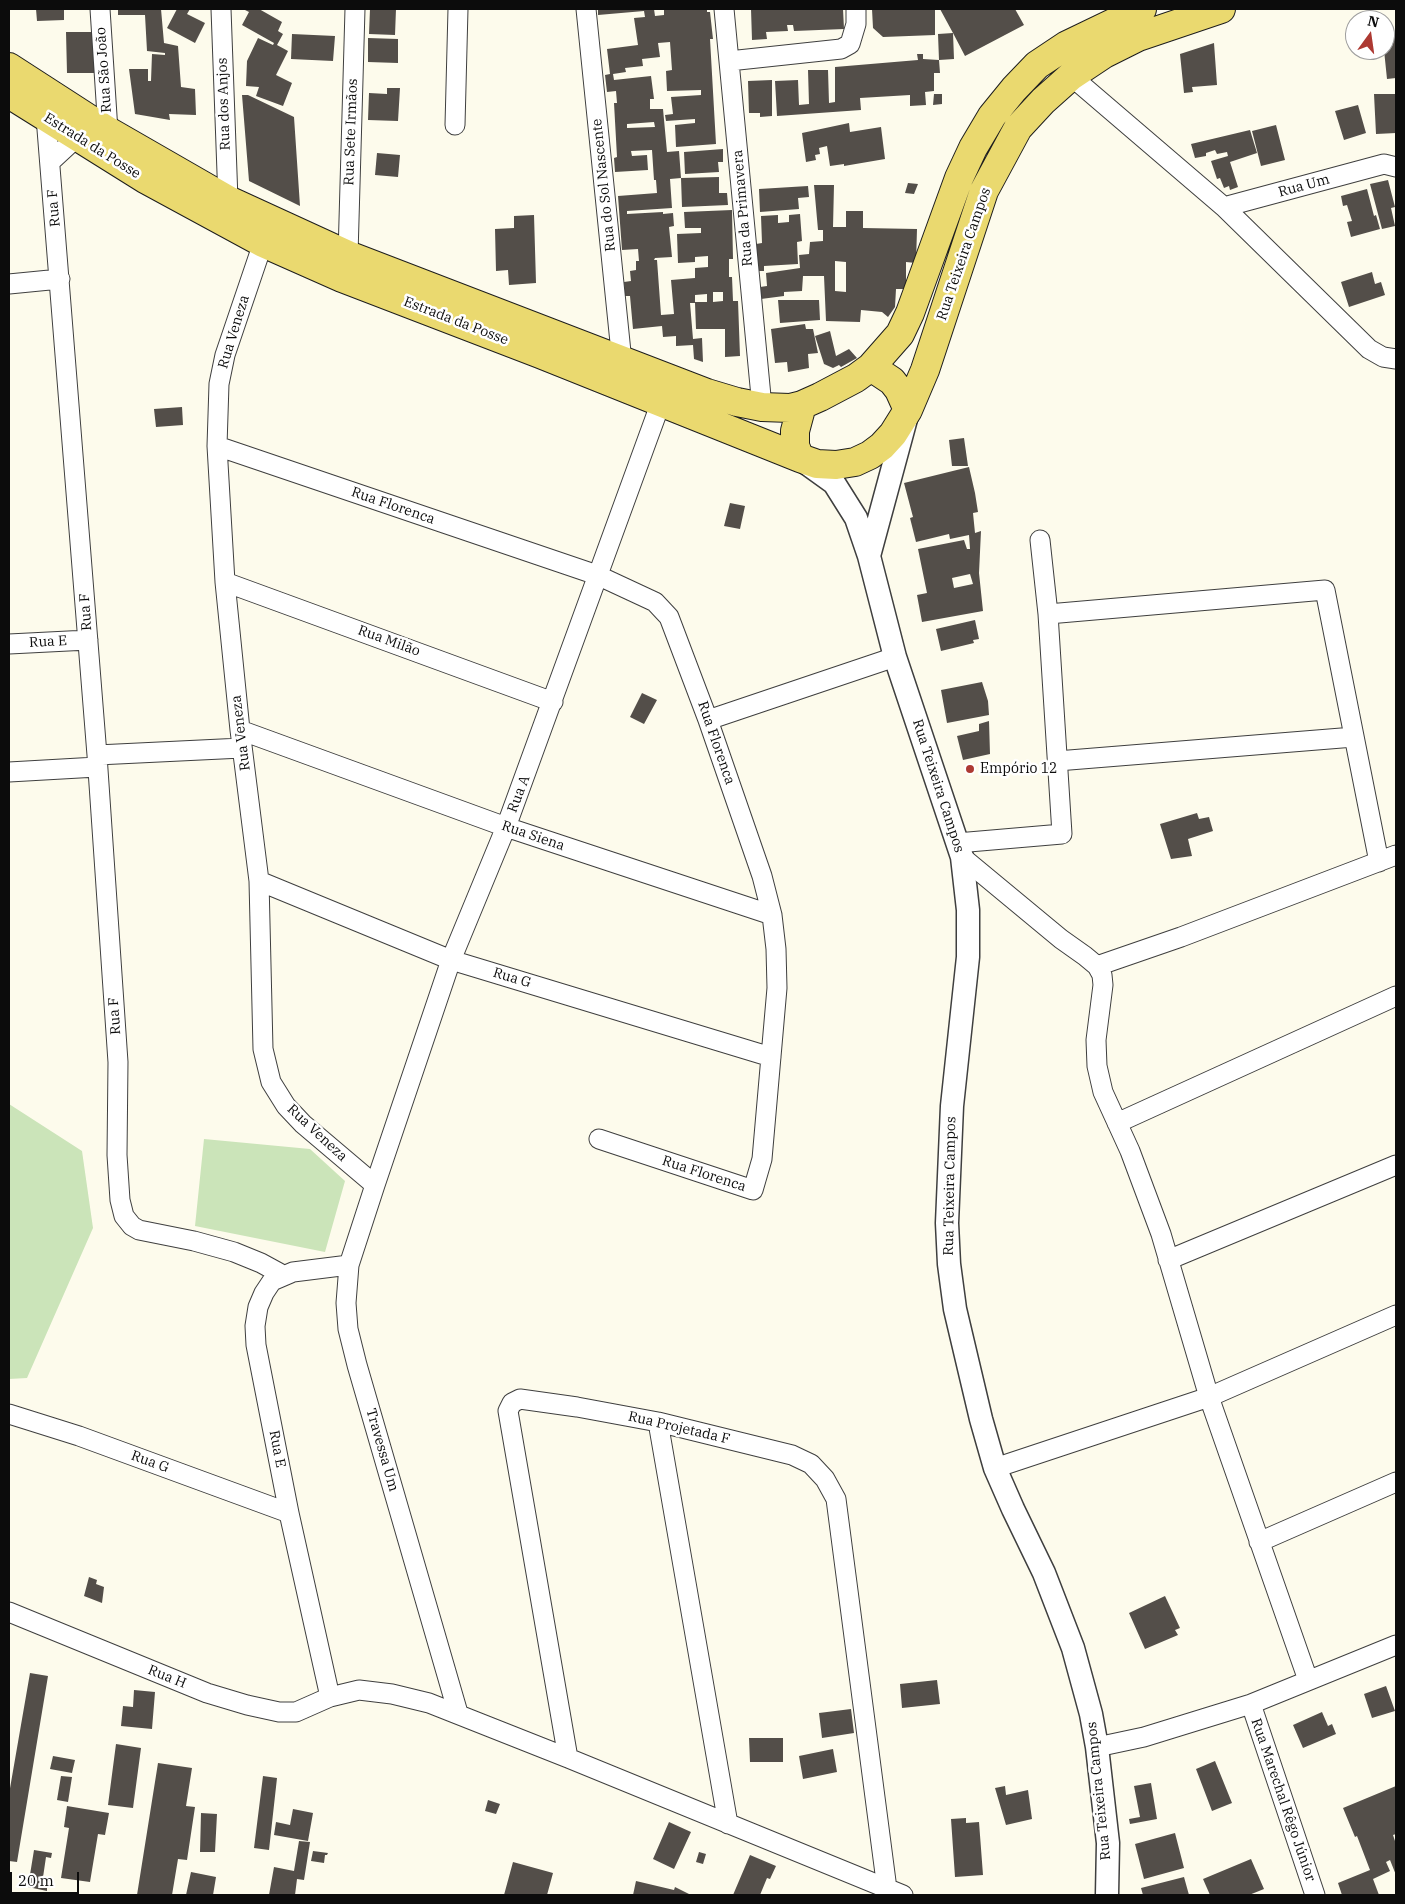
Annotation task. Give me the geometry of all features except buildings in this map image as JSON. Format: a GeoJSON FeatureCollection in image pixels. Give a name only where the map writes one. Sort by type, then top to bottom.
{"type":"FeatureCollection","features":[{"type":"Feature","properties":{"kind":"main road"},"geometry":{"type":"LineString","coordinates":[[800,458],[795,446],[794,431],[802,405],[840,388],[871,367],[900,334],[910,313],[959,178],[973,148],[992,116],[1037,65],[1103,17],[1142,9]]}},
{"type":"Feature","properties":{"kind":"main road","name":"Rua Teixeira Campos"},"geometry":{"type":"LineString","coordinates":[[908,410],[925,370],[984,191],[1018,128],[1043,101],[1071,76],[1104,54],[1138,37],[1221,9]]}},
{"type":"Feature","properties":{"kind":"main road","name":"Estrada da Posse"},"geometry":{"type":"LineString","coordinates":[[9,67],[108,131],[228,200],[348,255],[622,362],[707,393],[762,407],[790,408],[802,405]]}},
{"type":"Feature","properties":{"kind":"main road","name":"Estrada da Posse"},"geometry":{"type":"LineString","coordinates":[[9,94],[145,179],[263,243],[342,278],[817,464],[836,465],[855,462],[870,455],[893,434],[908,410]]}},
{"type":"Feature","properties":{"kind":"main road"},"geometry":{"type":"LineString","coordinates":[[871,367],[892,381],[899,390],[908,410]]}},
{"type":"Feature","properties":{"kind":"street","name":"Rua São João"},"geometry":{"type":"LineString","coordinates":[[100,9],[108,131]]}},
{"type":"Feature","properties":{"kind":"street","name":"Rua dos Anjos"},"geometry":{"type":"LineString","coordinates":[[221,9],[228,200]]}},
{"type":"Feature","properties":{"kind":"street","name":"Rua Sete Irmãos"},"geometry":{"type":"LineString","coordinates":[[348,255],[355,9]]}},
{"type":"Feature","properties":{"kind":"street"},"geometry":{"type":"LineString","coordinates":[[455,125],[458,9]]}},
{"type":"Feature","properties":{"kind":"street","name":"Rua do Sol Nascente"},"geometry":{"type":"LineString","coordinates":[[586,9],[622,362]]}},
{"type":"Feature","properties":{"kind":"street","name":"Rua da Primavera"},"geometry":{"type":"LineString","coordinates":[[724,9],[762,407]]}},
{"type":"Feature","properties":{"kind":"street"},"geometry":{"type":"LineString","coordinates":[[729,61],[842,49],[850,44],[852,39],[856,24],[856,9]]}},
{"type":"Feature","properties":{"kind":"street"},"geometry":{"type":"LineString","coordinates":[[1071,76],[1224,208],[1369,349],[1383,357],[1396,359]]}},
{"type":"Feature","properties":{"kind":"street","name":"Rua F"},"geometry":{"type":"LineString","coordinates":[[46,117],[88,640],[118,1062],[117,1155],[120,1200],[124,1216],[132,1226],[139,1230],[194,1241],[234,1252],[262,1263],[283,1275]]}},
{"type":"Feature","properties":{"kind":"street"},"geometry":{"type":"LineString","coordinates":[[50,162],[77,137]]}},
{"type":"Feature","properties":{"kind":"street","name":"Rua Um"},"geometry":{"type":"LineString","coordinates":[[1224,208],[1390,165]]}},
{"type":"Feature","properties":{"kind":"street","name":"Rua Veneza"},"geometry":{"type":"LineString","coordinates":[[263,243],[225,355],[219,384],[217,446],[225,582],[241,739],[259,882],[263,1049],[272,1082],[286,1106],[303,1124],[374,1185]]}},
{"type":"Feature","properties":{"kind":"street"},"geometry":{"type":"LineString","coordinates":[[9,284],[60,279]]}},
{"type":"Feature","properties":{"kind":"street","name":"Rua A"},"geometry":{"type":"LineString","coordinates":[[374,1185],[451,960],[506,827],[661,402]]}},
{"type":"Feature","properties":{"kind":"street","name":"Rua Teixeira Campos"},"geometry":{"type":"LineString","coordinates":[[870,556],[908,410]]}},
{"type":"Feature","properties":{"kind":"street","name":"Rua Florenca"},"geometry":{"type":"LineString","coordinates":[[217,446],[597,575],[655,602],[669,617],[708,720],[762,876],[772,916],[776,949],[777,988],[762,1158],[753,1190],[599,1139]]}},
{"type":"Feature","properties":{"kind":"street","name":"Rua Teixeira Campos"},"geometry":{"type":"LineString","coordinates":[[800,458],[834,483],[856,518],[870,556],[895,657],[960,850],[968,910],[968,957],[952,1106],[947,1223],[948,1264],[955,1309],[968,1368],[996,1468],[1013,1509],[1044,1572],[1073,1648],[1091,1714],[1097,1747],[1108,1843],[1107,1895]]}},
{"type":"Feature","properties":{"kind":"street"},"geometry":{"type":"LineString","coordinates":[[960,850],[1062,834],[1048,614],[1040,540]]}},
{"type":"Feature","properties":{"kind":"street","name":"Rua Milão"},"geometry":{"type":"LineString","coordinates":[[225,582],[388,640],[553,702]]}},
{"type":"Feature","properties":{"kind":"street"},"geometry":{"type":"LineString","coordinates":[[1048,614],[1325,590],[1354,737],[1388,858],[1097,966]]}},
{"type":"Feature","properties":{"kind":"street","name":"Rua E"},"geometry":{"type":"LineString","coordinates":[[9,644],[88,640]]}},
{"type":"Feature","properties":{"kind":"street"},"geometry":{"type":"LineString","coordinates":[[708,720],[895,657]]}},
{"type":"Feature","properties":{"kind":"street"},"geometry":{"type":"LineString","coordinates":[[1057,761],[1354,737]]}},
{"type":"Feature","properties":{"kind":"street"},"geometry":{"type":"LineString","coordinates":[[9,772],[97,761],[241,739]]}},
{"type":"Feature","properties":{"kind":"street","name":"Rua Siena"},"geometry":{"type":"LineString","coordinates":[[241,739],[772,916]]}},
{"type":"Feature","properties":{"kind":"street"},"geometry":{"type":"LineString","coordinates":[[960,850],[1097,966],[1102,975],[1103,985],[1096,1040],[1097,1066],[1103,1092],[1130,1151],[1161,1234],[1209,1397],[1308,1680]]}},
{"type":"Feature","properties":{"kind":"street","name":"Rua G"},"geometry":{"type":"LineString","coordinates":[[259,882],[451,960],[772,1057]]}},
{"type":"Feature","properties":{"kind":"street"},"geometry":{"type":"LineString","coordinates":[[1117,1123],[1396,996]]}},
{"type":"Feature","properties":{"kind":"street"},"geometry":{"type":"LineString","coordinates":[[1168,1260],[1396,1165]]}},
{"type":"Feature","properties":{"kind":"street","name":"Travessa Um"},"geometry":{"type":"LineString","coordinates":[[374,1185],[349,1265],[346,1302],[348,1329],[458,1713]]}},
{"type":"Feature","properties":{"kind":"street"},"geometry":{"type":"LineString","coordinates":[[283,1275],[349,1265]]}},
{"type":"Feature","properties":{"kind":"street","name":"Rua E"},"geometry":{"type":"LineString","coordinates":[[283,1275],[272,1281],[264,1293],[258,1308],[255,1326],[256,1345],[289,1513],[330,1697]]}},
{"type":"Feature","properties":{"kind":"street"},"geometry":{"type":"LineString","coordinates":[[996,1468],[1209,1397],[1396,1315]]}},
{"type":"Feature","properties":{"kind":"street","name":"Rua Projetada F"},"geometry":{"type":"LineString","coordinates":[[568,1758],[508,1411],[512,1403],[520,1399],[530,1400],[658,1422],[792,1455],[810,1464],[825,1479],[836,1499],[895,1892]]}},
{"type":"Feature","properties":{"kind":"street","name":"Rua G"},"geometry":{"type":"LineString","coordinates":[[9,1414],[79,1436],[289,1513]]}},
{"type":"Feature","properties":{"kind":"street"},"geometry":{"type":"LineString","coordinates":[[658,1422],[728,1824]]}},
{"type":"Feature","properties":{"kind":"street"},"geometry":{"type":"LineString","coordinates":[[1259,1542],[1396,1482]]}},
{"type":"Feature","properties":{"kind":"street","name":"Rua H"},"geometry":{"type":"LineString","coordinates":[[9,1612],[207,1693],[279,1712],[296,1712],[330,1697],[359,1690],[392,1694],[429,1703],[458,1713],[895,1892]]}},
{"type":"Feature","properties":{"kind":"street"},"geometry":{"type":"LineString","coordinates":[[1097,1747],[1144,1737],[1251,1704],[1396,1645]]}},
{"type":"Feature","properties":{"kind":"street","name":"Rua Marechal Rêgo Júnior"},"geometry":{"type":"LineString","coordinates":[[1251,1704],[1315,1895]]}},
{"type":"Feature","properties":{"kind":"green space"},"geometry":{"type":"Polygon","coordinates":[[[9,1104],[82,1151],[93,1228],[27,1378],[9,1379],[9,1104]]]}},
{"type":"Feature","properties":{"kind":"green space"},"geometry":{"type":"Polygon","coordinates":[[[204,1139],[310,1149],[345,1181],[325,1252],[195,1226],[204,1139]]]}},
{"type":"Feature","properties":{"kind":"place","name":"Empório 12"},"geometry":{"type":"Point","coordinates":[970,769]}}]}
